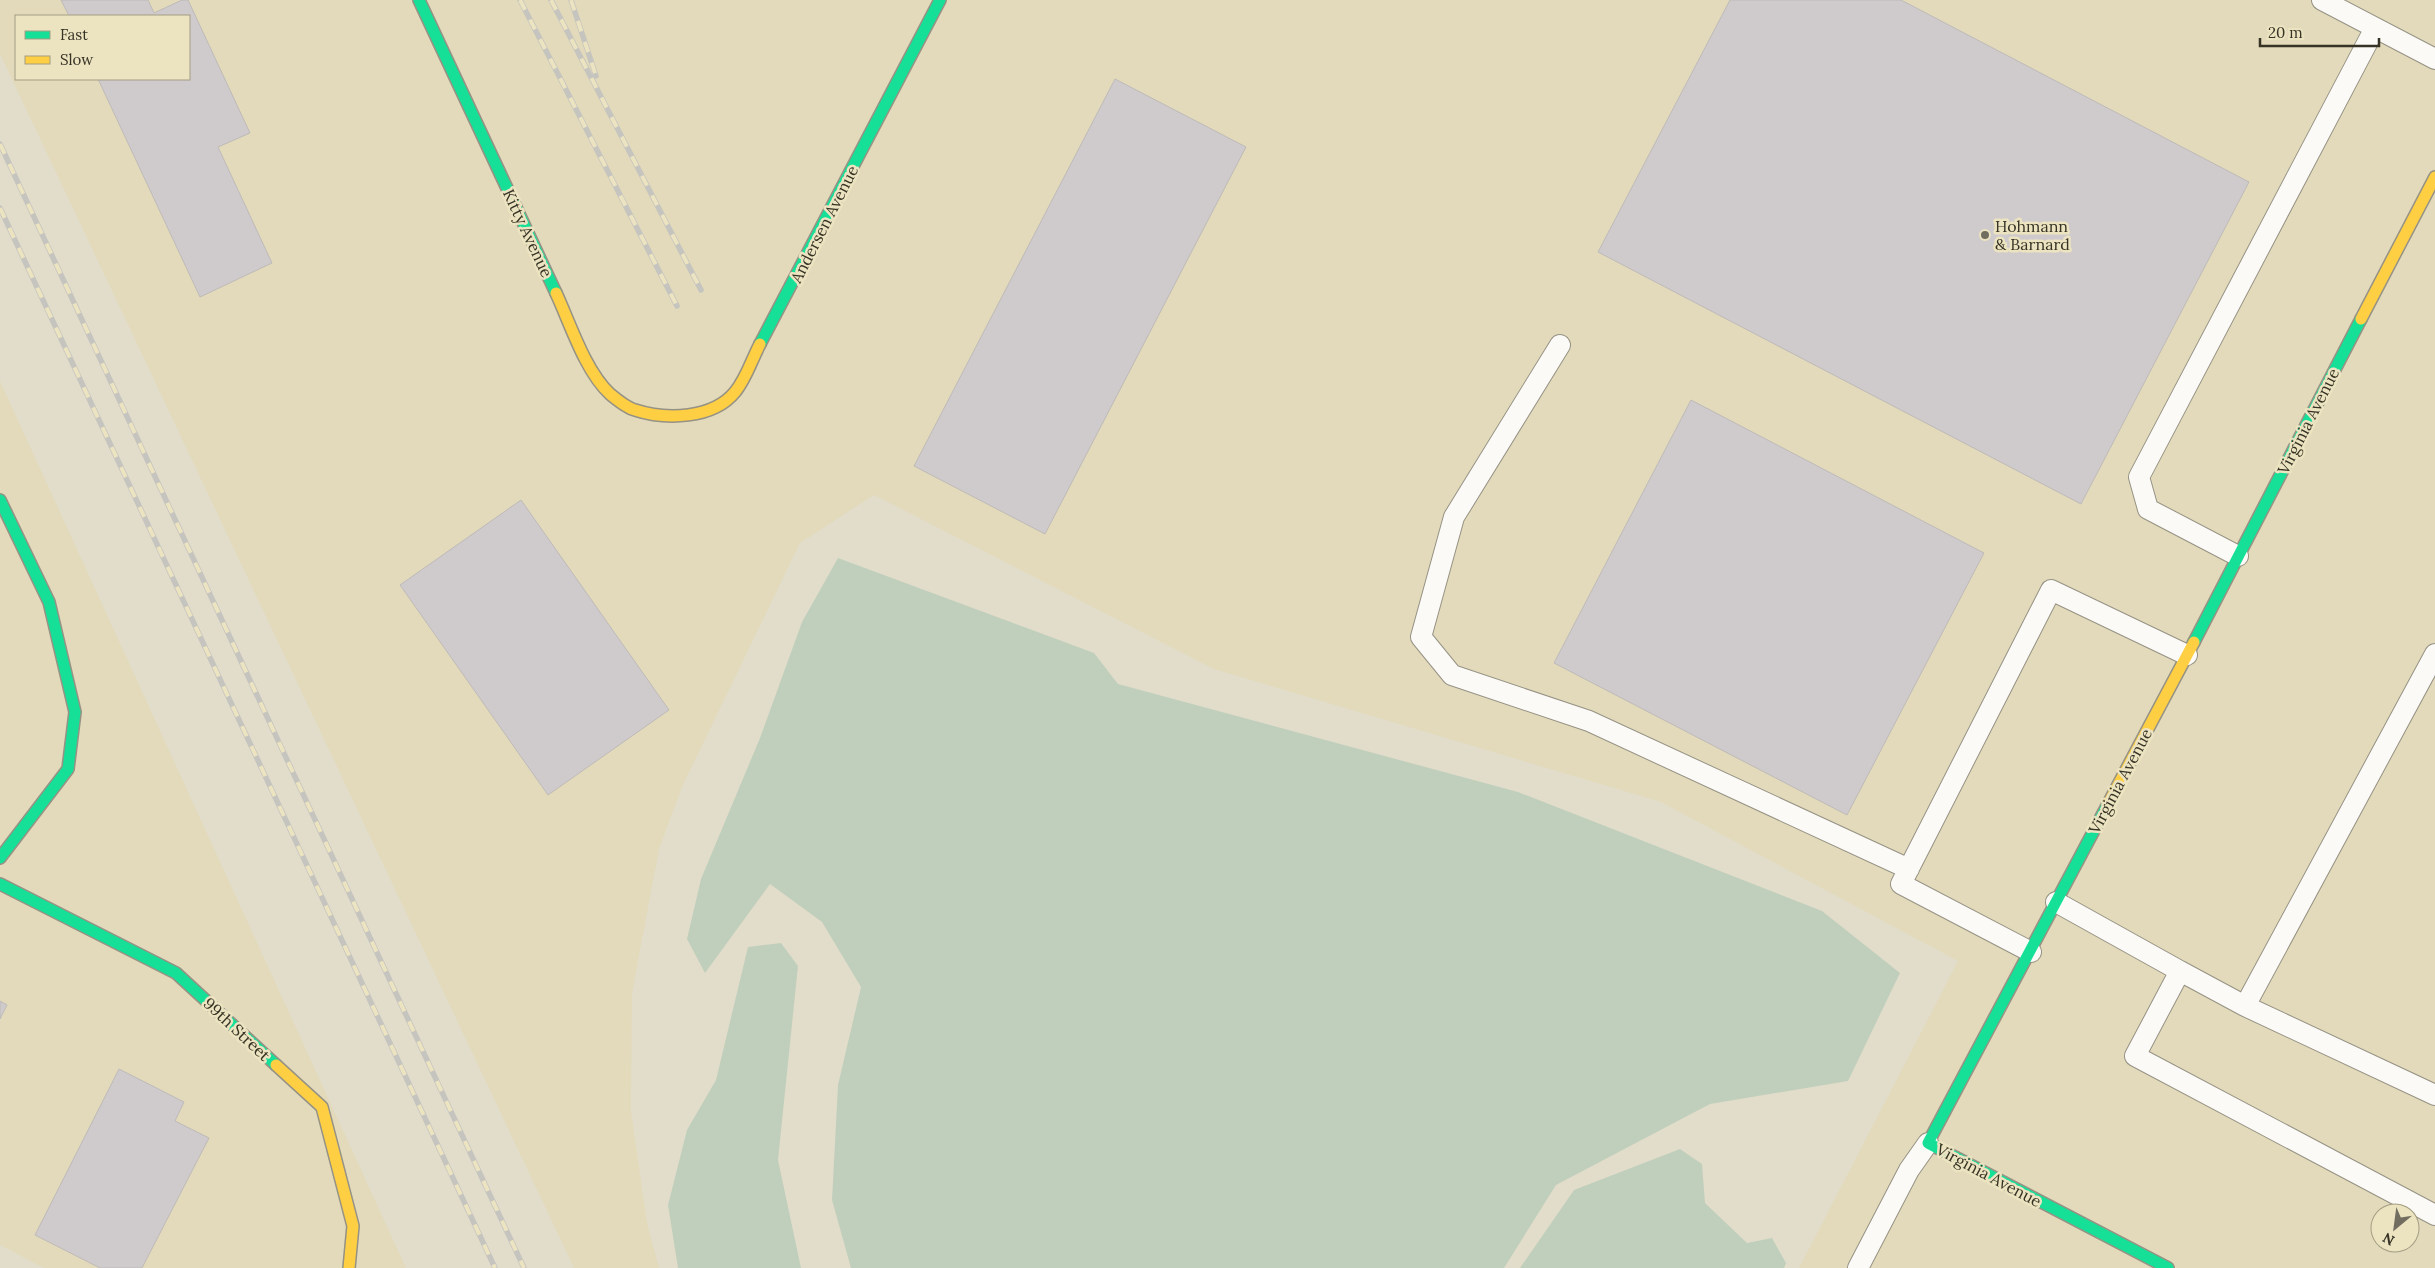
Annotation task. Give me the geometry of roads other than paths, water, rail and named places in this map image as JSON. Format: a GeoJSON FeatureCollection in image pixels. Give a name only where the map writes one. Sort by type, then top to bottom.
{"type":"FeatureCollection","features":[{"type":"Feature","properties":{"kind":"street","name":"Kitty Avenue"},"geometry":{"type":"LineString","coordinates":[[419,0],[591,369],[609,393],[633,410],[680,416]]}},
{"type":"Feature","properties":{"kind":"street","name":"Andersen Avenue"},"geometry":{"type":"LineString","coordinates":[[680,416],[713,408],[734,392],[940,0]]}},
{"type":"Feature","properties":{"kind":"street","name":"Virginia Avenue"},"geometry":{"type":"LineString","coordinates":[[2168,1268],[1928,1143],[2187,656],[2435,176]]}},
{"type":"Feature","properties":{"kind":"street"},"geometry":{"type":"LineString","coordinates":[[0,500],[49,602],[75,712],[68,769],[0,858]]}},
{"type":"Feature","properties":{"kind":"street","name":"99th Street"},"geometry":{"type":"LineString","coordinates":[[0,884],[176,973],[322,1107],[353,1226],[349,1268]]}},
{"type":"Feature","properties":{"kind":"lane"},"geometry":{"type":"LineString","coordinates":[[2322,0],[2435,59]]}},
{"type":"Feature","properties":{"kind":"lane"},"geometry":{"type":"LineString","coordinates":[[2238,556],[2148,509],[2139,477],[2375,28]]}},
{"type":"Feature","properties":{"kind":"lane"},"geometry":{"type":"LineString","coordinates":[[1560,345],[1454,517],[1421,637],[1452,675],[1589,721],[1909,869]]}},
{"type":"Feature","properties":{"kind":"lane"},"geometry":{"type":"LineString","coordinates":[[2031,952],[1901,884],[2050,590],[2187,656]]}},
{"type":"Feature","properties":{"kind":"lane"},"geometry":{"type":"LineString","coordinates":[[2246,1006],[2435,654]]}},
{"type":"Feature","properties":{"kind":"lane"},"geometry":{"type":"LineString","coordinates":[[2056,902],[2246,1006],[2435,1095]]}},
{"type":"Feature","properties":{"kind":"lane"},"geometry":{"type":"LineString","coordinates":[[2180,971],[2135,1056],[2435,1215]]}},
{"type":"Feature","properties":{"kind":"lane"},"geometry":{"type":"LineString","coordinates":[[1858,1268],[1909,1170],[1928,1143]]}},
{"type":"Feature","properties":{"kind":"railway"},"geometry":{"type":"LineString","coordinates":[[520,0],[677,306]]}},
{"type":"Feature","properties":{"kind":"railway"},"geometry":{"type":"LineString","coordinates":[[551,0],[701,290]]}},
{"type":"Feature","properties":{"kind":"railway"},"geometry":{"type":"LineString","coordinates":[[571,0],[596,76]]}},
{"type":"Feature","properties":{"kind":"railway"},"geometry":{"type":"LineString","coordinates":[[0,144],[524,1268]]}},
{"type":"Feature","properties":{"kind":"railway"},"geometry":{"type":"LineString","coordinates":[[0,208],[495,1268]]}},
{"type":"Feature","properties":{"kind":"place","name":"Hohmann & Barnard"},"geometry":{"type":"Point","coordinates":[1985,235]}}]}
